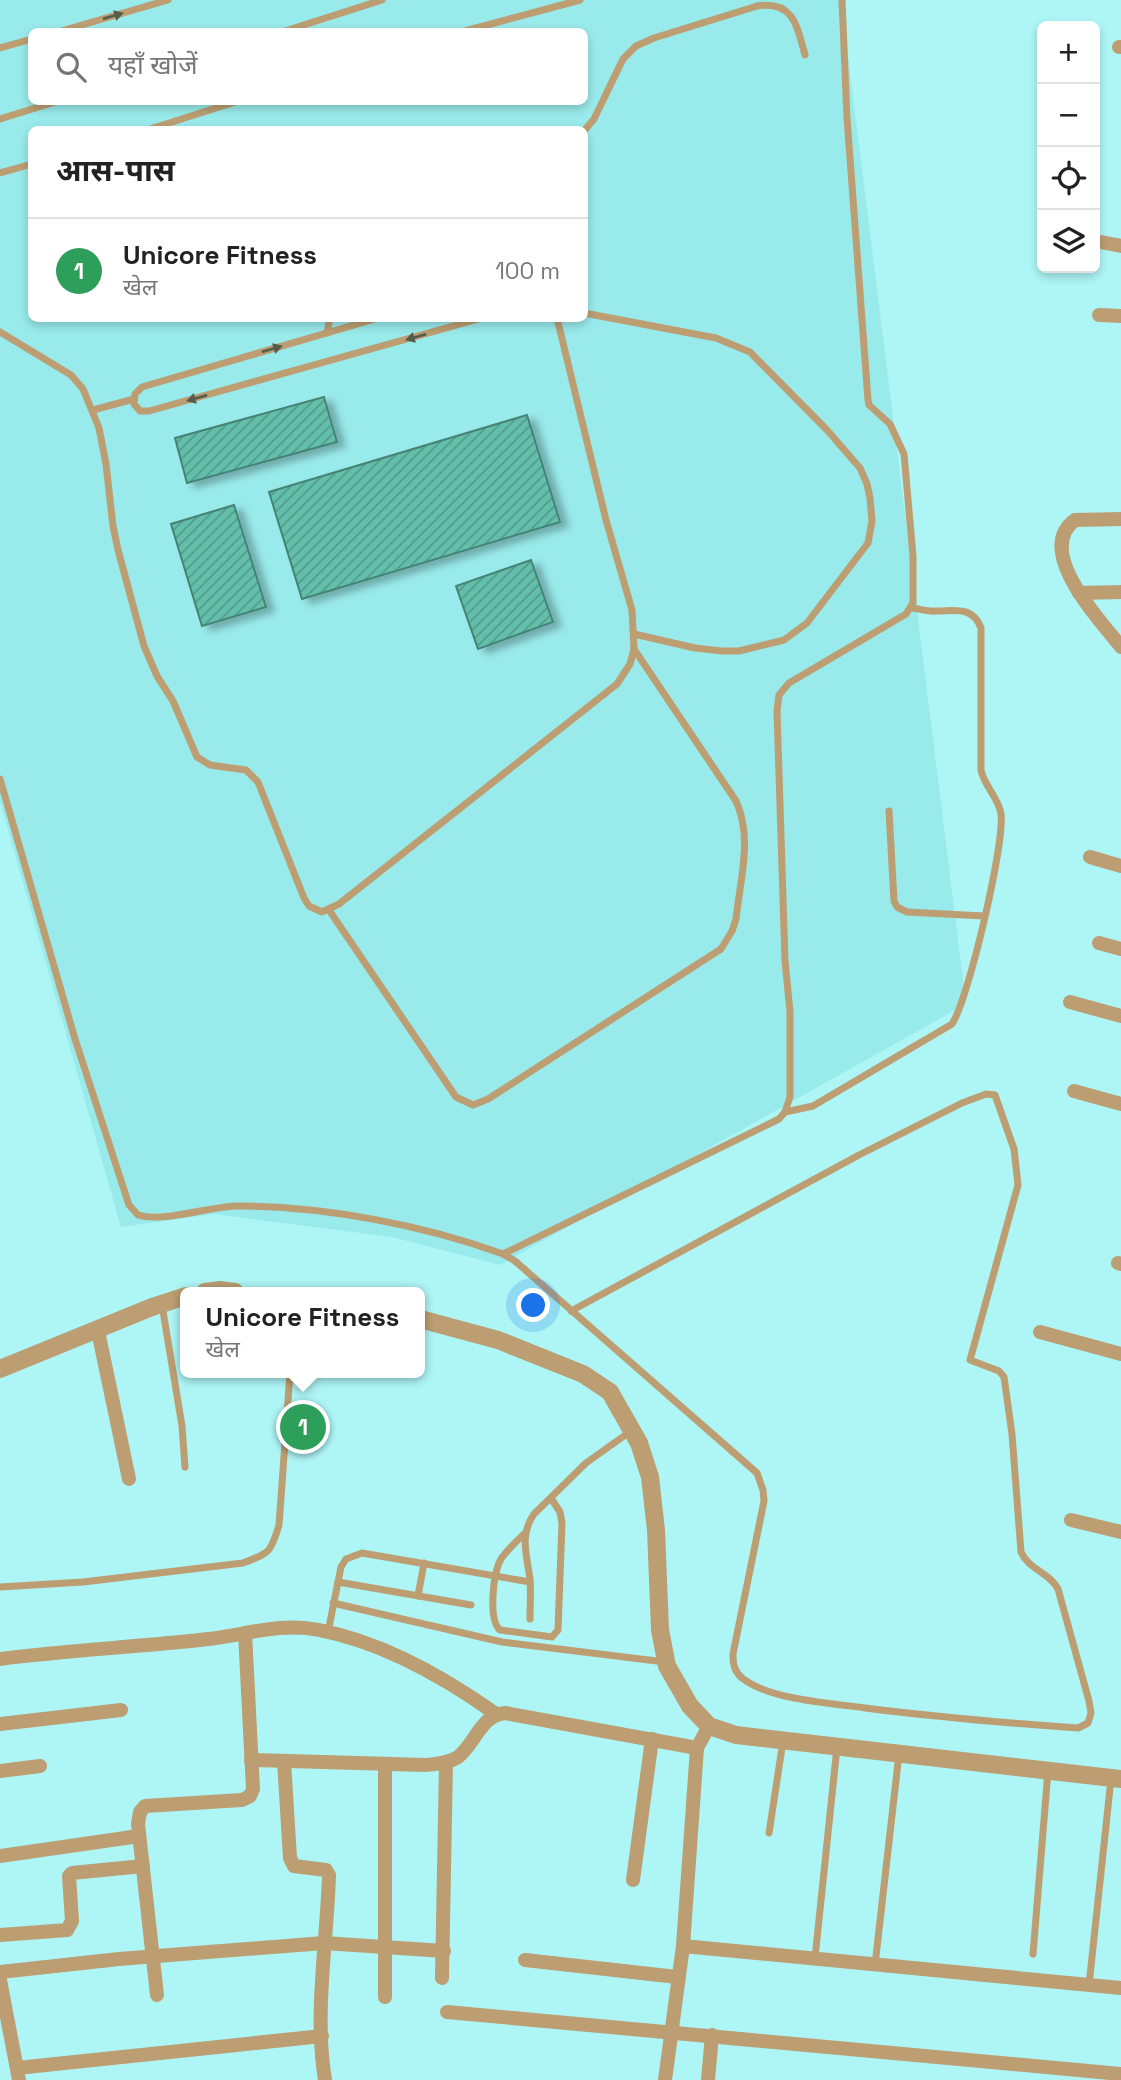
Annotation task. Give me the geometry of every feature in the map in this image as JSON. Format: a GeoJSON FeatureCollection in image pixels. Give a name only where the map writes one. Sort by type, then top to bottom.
{"type":"FeatureCollection","features":[{"type":"Feature","properties":{"kind":"street"},"geometry":{"type":"LineString","coordinates":[[1100,242],[1121,246]]}},
{"type":"Feature","properties":{"kind":"street"},"geometry":{"type":"LineString","coordinates":[[1099,315],[1121,316]]}},
{"type":"Feature","properties":{"kind":"street"},"geometry":{"type":"LineString","coordinates":[[1121,519],[1075,520],[1066,529],[1062,550],[1064,563],[1079,593],[1121,647]]}},
{"type":"Feature","properties":{"kind":"street"},"geometry":{"type":"LineString","coordinates":[[1079,593],[1121,592]]}},
{"type":"Feature","properties":{"kind":"street"},"geometry":{"type":"LineString","coordinates":[[1090,857],[1121,866]]}},
{"type":"Feature","properties":{"kind":"street"},"geometry":{"type":"LineString","coordinates":[[1099,943],[1121,949]]}},
{"type":"Feature","properties":{"kind":"street"},"geometry":{"type":"LineString","coordinates":[[1070,1002],[1121,1016]]}},
{"type":"Feature","properties":{"kind":"street"},"geometry":{"type":"LineString","coordinates":[[1074,1091],[1121,1104]]}},
{"type":"Feature","properties":{"kind":"street"},"geometry":{"type":"LineString","coordinates":[[0,1369],[180,1298]]}},
{"type":"Feature","properties":{"kind":"street"},"geometry":{"type":"LineString","coordinates":[[425,1320],[498,1340],[583,1374],[610,1392],[639,1443],[650,1477],[656,1530],[660,1630],[666,1662],[690,1706],[709,1726],[736,1735],[1116,1778]]}},
{"type":"Feature","properties":{"kind":"street"},"geometry":{"type":"LineString","coordinates":[[98,1331],[129,1479]]}},
{"type":"Feature","properties":{"kind":"street"},"geometry":{"type":"LineString","coordinates":[[1040,1332],[1121,1354]]}},
{"type":"Feature","properties":{"kind":"street"},"geometry":{"type":"LineString","coordinates":[[1071,1520],[1121,1532]]}},
{"type":"Feature","properties":{"kind":"street"},"geometry":{"type":"LineString","coordinates":[[0,1659],[206,1639],[292,1627],[328,1632],[382,1650],[431,1673],[496,1714]]}},
{"type":"Feature","properties":{"kind":"street"},"geometry":{"type":"LineString","coordinates":[[158,1995],[139,1836],[140,1812],[145,1806],[242,1800],[250,1796],[253,1789],[245,1633]]}},
{"type":"Feature","properties":{"kind":"street"},"geometry":{"type":"LineString","coordinates":[[0,1724],[121,1710]]}},
{"type":"Feature","properties":{"kind":"street"},"geometry":{"type":"LineString","coordinates":[[251,1760],[426,1765],[446,1762],[458,1756],[486,1722],[496,1714],[505,1713],[697,1748]]}},
{"type":"Feature","properties":{"kind":"street"},"geometry":{"type":"LineString","coordinates":[[665,2080],[683,1946],[697,1748],[709,1726]]}},
{"type":"Feature","properties":{"kind":"street"},"geometry":{"type":"LineString","coordinates":[[633,1880],[652,1739]]}},
{"type":"Feature","properties":{"kind":"street"},"geometry":{"type":"LineString","coordinates":[[284,1761],[290,1858],[294,1866],[326,1870],[329,1875],[322,2036],[325,2080]]}},
{"type":"Feature","properties":{"kind":"street"},"geometry":{"type":"LineString","coordinates":[[442,1978],[446,1762]]}},
{"type":"Feature","properties":{"kind":"street"},"geometry":{"type":"LineString","coordinates":[[385,1764],[385,1997]]}},
{"type":"Feature","properties":{"kind":"street"},"geometry":{"type":"LineString","coordinates":[[0,1771],[40,1766]]}},
{"type":"Feature","properties":{"kind":"street"},"geometry":{"type":"LineString","coordinates":[[0,1856],[139,1836]]}},
{"type":"Feature","properties":{"kind":"street"},"geometry":{"type":"LineString","coordinates":[[0,1935],[67,1930],[72,1921],[69,1876],[72,1873],[143,1866]]}},
{"type":"Feature","properties":{"kind":"street"},"geometry":{"type":"LineString","coordinates":[[0,1972],[153,1956],[324,1943],[444,1951]]}},
{"type":"Feature","properties":{"kind":"street"},"geometry":{"type":"LineString","coordinates":[[683,1946],[1121,1988]]}},
{"type":"Feature","properties":{"kind":"street"},"geometry":{"type":"LineString","coordinates":[[525,1960],[677,1977]]}},
{"type":"Feature","properties":{"kind":"street"},"geometry":{"type":"LineString","coordinates":[[0,1980],[18,2074],[322,2036]]}},
{"type":"Feature","properties":{"kind":"street"},"geometry":{"type":"LineString","coordinates":[[447,2012],[1121,2072],[1120,2080]]}},
{"type":"Feature","properties":{"kind":"street"},"geometry":{"type":"LineString","coordinates":[[708,2080],[712,2035]]}},
{"type":"Feature","properties":{"kind":"lane"},"geometry":{"type":"LineString","coordinates":[[72,28],[168,0]]}},
{"type":"Feature","properties":{"kind":"lane"},"geometry":{"type":"LineString","coordinates":[[294,28],[382,0]]}},
{"type":"Feature","properties":{"kind":"lane"},"geometry":{"type":"LineString","coordinates":[[476,28],[580,0]]}},
{"type":"Feature","properties":{"kind":"lane"},"geometry":{"type":"LineString","coordinates":[[503,1254],[779,1119],[785,1112],[790,1097],[790,1020],[777,711],[779,695],[789,683],[900,618],[912,608],[913,555],[904,454],[890,424],[869,405],[868,400],[842,0]]}},
{"type":"Feature","properties":{"kind":"lane"},"geometry":{"type":"LineString","coordinates":[[588,126],[623,59],[636,46],[654,38],[773,3],[783,5],[790,12],[805,55]]}},
{"type":"Feature","properties":{"kind":"lane"},"geometry":{"type":"LineString","coordinates":[[0,48],[28,40]]}},
{"type":"Feature","properties":{"kind":"lane"},"geometry":{"type":"LineString","coordinates":[[0,119],[45,105]]}},
{"type":"Feature","properties":{"kind":"lane"},"geometry":{"type":"LineString","coordinates":[[160,126],[226,105]]}},
{"type":"Feature","properties":{"kind":"lane"},"geometry":{"type":"LineString","coordinates":[[0,173],[28,165]]}},
{"type":"Feature","properties":{"kind":"lane"},"geometry":{"type":"LineString","coordinates":[[588,314],[716,338],[750,352],[827,430],[860,468],[870,498],[872,521],[868,543],[807,624],[784,640],[739,651],[722,651],[695,648],[635,634]]}},
{"type":"Feature","properties":{"kind":"lane"},"geometry":{"type":"LineString","coordinates":[[327,333],[329,322]]}},
{"type":"Feature","properties":{"kind":"lane"},"geometry":{"type":"LineString","coordinates":[[364,322],[142,387],[137,390],[135,407],[140,411],[149,411],[468,322]]}},
{"type":"Feature","properties":{"kind":"lane"},"geometry":{"type":"LineString","coordinates":[[0,332],[71,375],[83,389],[93,410],[106,464],[118,550],[144,646],[157,676],[173,701],[197,757],[210,765],[246,770],[258,782],[304,898],[316,911],[329,909],[452,816],[617,684],[630,664],[635,634],[632,610],[606,520],[557,322]]}},
{"type":"Feature","properties":{"kind":"lane"},"geometry":{"type":"LineString","coordinates":[[93,410],[134,400]]}},
{"type":"Feature","properties":{"kind":"lane"},"geometry":{"type":"LineString","coordinates":[[785,1112],[813,1106],[951,1024],[959,1012],[984,916],[1000,845],[1001,810],[983,779],[980,762],[981,628],[975,616],[968,612],[933,612],[912,608]]}},
{"type":"Feature","properties":{"kind":"lane"},"geometry":{"type":"LineString","coordinates":[[329,909],[456,1097],[473,1105],[721,948],[736,919],[745,843],[743,815],[634,649]]}},
{"type":"Feature","properties":{"kind":"lane"},"geometry":{"type":"LineString","coordinates":[[0,779],[79,1052],[129,1205],[138,1215],[158,1217],[229,1206],[294,1209],[392,1223],[503,1254],[757,1473],[764,1501],[733,1654],[735,1671],[742,1678],[776,1693],[842,1705],[963,1720],[1078,1728],[1088,1723],[1091,1713],[1089,1700],[1058,1589],[1051,1577],[1028,1563],[1021,1552],[1012,1434],[1004,1377],[999,1370],[970,1360],[1018,1185],[1014,1149],[995,1095],[986,1094],[962,1103],[859,1155],[571,1311]]}},
{"type":"Feature","properties":{"kind":"lane"},"geometry":{"type":"LineString","coordinates":[[889,811],[894,901],[897,907],[907,912],[984,916]]}},
{"type":"Feature","properties":{"kind":"lane"},"geometry":{"type":"LineString","coordinates":[[161,1304],[182,1426],[185,1467]]}},
{"type":"Feature","properties":{"kind":"lane"},"geometry":{"type":"LineString","coordinates":[[0,1587],[83,1582],[243,1563],[266,1554],[274,1542],[279,1525],[290,1378]]}},
{"type":"Feature","properties":{"kind":"lane"},"geometry":{"type":"LineString","coordinates":[[530,1619],[530,1582],[524,1534],[527,1523],[586,1463],[632,1430]]}},
{"type":"Feature","properties":{"kind":"lane"},"geometry":{"type":"LineString","coordinates":[[524,1534],[504,1555],[495,1576],[493,1617],[500,1630],[552,1637],[557,1634],[562,1523],[560,1512],[551,1498]]}},
{"type":"Feature","properties":{"kind":"lane"},"geometry":{"type":"LineString","coordinates":[[328,1632],[341,1567],[346,1559],[362,1553],[530,1582]]}},
{"type":"Feature","properties":{"kind":"lane"},"geometry":{"type":"LineString","coordinates":[[418,1596],[424,1563]]}},
{"type":"Feature","properties":{"kind":"lane"},"geometry":{"type":"LineString","coordinates":[[338,1582],[471,1605]]}},
{"type":"Feature","properties":{"kind":"lane"},"geometry":{"type":"LineString","coordinates":[[333,1603],[502,1642],[666,1662]]}},
{"type":"Feature","properties":{"kind":"lane"},"geometry":{"type":"LineString","coordinates":[[769,1833],[783,1740]]}},
{"type":"Feature","properties":{"kind":"lane"},"geometry":{"type":"LineString","coordinates":[[815,1959],[837,1746]]}},
{"type":"Feature","properties":{"kind":"lane"},"geometry":{"type":"LineString","coordinates":[[875,1965],[899,1754]]}},
{"type":"Feature","properties":{"kind":"lane"},"geometry":{"type":"LineString","coordinates":[[1033,1954],[1048,1770]]}},
{"type":"Feature","properties":{"kind":"lane"},"geometry":{"type":"LineString","coordinates":[[1089,1985],[1116,1778]]}},
{"type":"Feature","properties":{"kind":"shaded area"},"geometry":{"type":"Polygon","coordinates":[[[0,0],[841,0],[966,1004],[500,1265],[392,1237],[214,1214],[121,1227],[0,802],[0,0]]]}},
{"type":"Feature","properties":{"kind":"building"},"geometry":{"type":"Polygon","coordinates":[[[324,397],[337,442],[187,483],[175,438],[324,397]]]}},
{"type":"Feature","properties":{"kind":"building"},"geometry":{"type":"Polygon","coordinates":[[[527,415],[560,522],[302,599],[269,492],[527,415]]]}},
{"type":"Feature","properties":{"kind":"building"},"geometry":{"type":"Polygon","coordinates":[[[234,505],[266,607],[202,626],[171,524],[234,505]]]}},
{"type":"Feature","properties":{"kind":"building"},"geometry":{"type":"Polygon","coordinates":[[[531,560],[553,622],[478,649],[456,586],[531,560]]]}},
{"type":"Feature","properties":{"kind":"place","name":"Unicore Fitness"},"geometry":{"type":"Point","coordinates":[303,1427]}}]}
